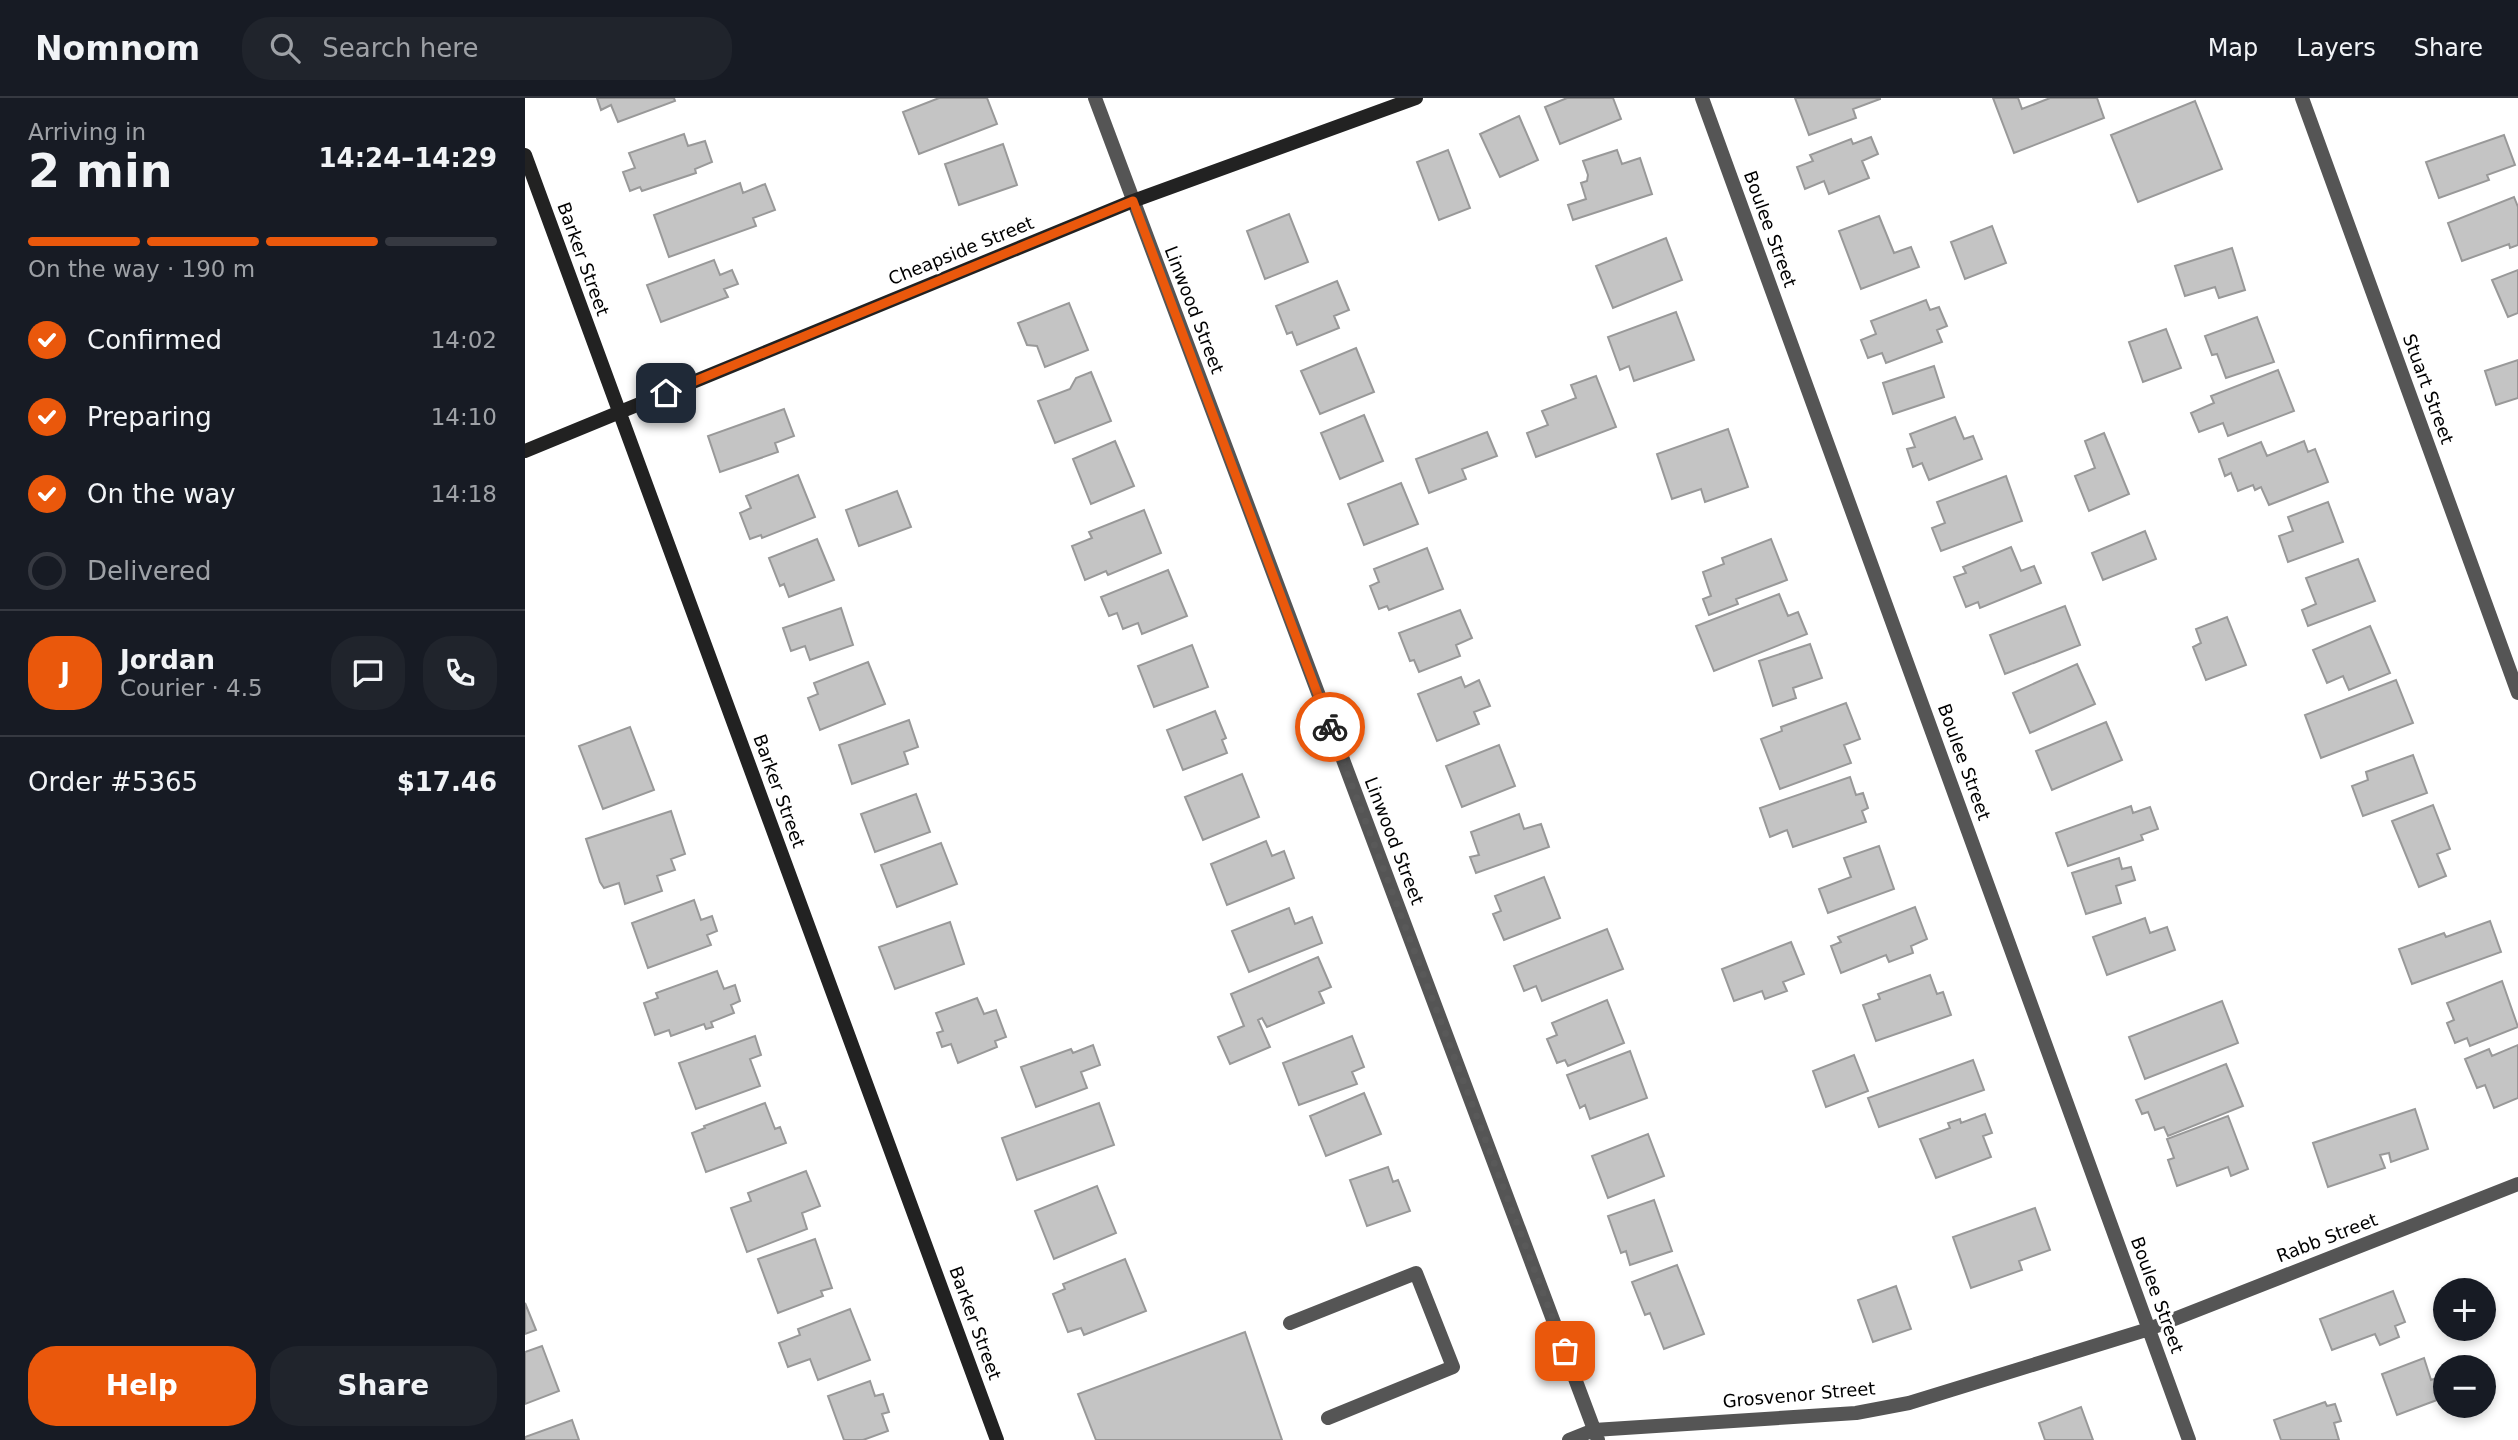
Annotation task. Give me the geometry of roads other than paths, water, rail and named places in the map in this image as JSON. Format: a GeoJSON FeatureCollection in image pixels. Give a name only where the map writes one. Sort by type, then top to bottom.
{"type":"FeatureCollection","features":[{"type":"Feature","properties":{"kind":"street","name":"Linwood Street"},"geometry":{"type":"LineString","coordinates":[[1095,98],[1596,1435]]}},
{"type":"Feature","properties":{"kind":"street","name":"Cheapside Street"},"geometry":{"type":"LineString","coordinates":[[525,451],[1133,201],[1416,98]]}},
{"type":"Feature","properties":{"kind":"street","name":"Boulee Street"},"geometry":{"type":"LineString","coordinates":[[1702,98],[2189,1440]]}},
{"type":"Feature","properties":{"kind":"street","name":"Stuart Street"},"geometry":{"type":"LineString","coordinates":[[2302,98],[2518,692]]}},
{"type":"Feature","properties":{"kind":"street","name":"Barker Street"},"geometry":{"type":"LineString","coordinates":[[525,155],[997,1440]]}},
{"type":"Feature","properties":{"kind":"street","name":"Rabb Street"},"geometry":{"type":"LineString","coordinates":[[2149,1329],[2518,1184]]}},
{"type":"Feature","properties":{"kind":"street"},"geometry":{"type":"LineString","coordinates":[[1290,1323],[1416,1273],[1453,1367],[1328,1418]]}},
{"type":"Feature","properties":{"kind":"street","name":"Grosvenor Street"},"geometry":{"type":"LineString","coordinates":[[1569,1440],[1596,1435],[1856,1413],[1909,1403],[2149,1329]]}}]}
